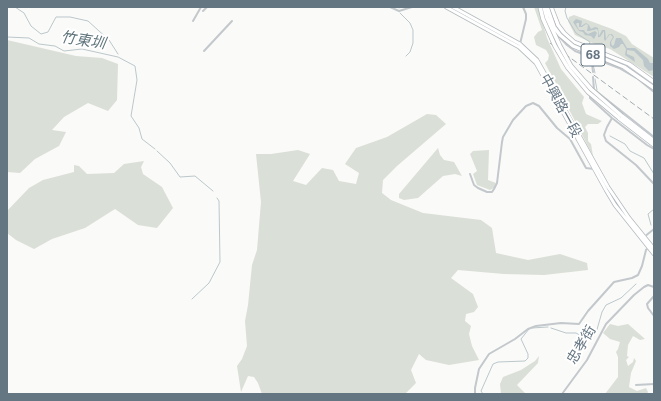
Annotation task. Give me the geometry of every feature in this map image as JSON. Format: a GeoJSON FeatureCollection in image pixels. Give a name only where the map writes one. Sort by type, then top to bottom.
{"type":"FeatureCollection","features":[{"type":"Feature","properties":{"kind":"highway"},"geometry":{"type":"LineString","coordinates":[[540,7],[543,19],[555,46],[568,68],[588,92],[654,145]]}},
{"type":"Feature","properties":{"kind":"highway"},"geometry":{"type":"LineString","coordinates":[[548,7],[547,18],[556,39],[571,66],[591,89],[620,117],[654,141]]}},
{"type":"Feature","properties":{"kind":"highway","name":"68"},"geometry":{"type":"LineString","coordinates":[[548,7],[558,25],[574,42],[628,64],[654,82]]}},
{"type":"Feature","properties":{"kind":"highway","name":"68"},"geometry":{"type":"LineString","coordinates":[[548,7],[554,27],[560,35],[573,46],[624,67],[654,90]]}},
{"type":"Feature","properties":{"kind":"main road","name":"中興路一段"},"geometry":{"type":"LineString","coordinates":[[446,7],[519,47],[530,57],[541,70],[596,169]]}},
{"type":"Feature","properties":{"kind":"main road","name":"中興路一段"},"geometry":{"type":"LineString","coordinates":[[453,7],[520,44],[532,54],[542,68],[615,205],[643,238]]}},
{"type":"Feature","properties":{"kind":"main road"},"geometry":{"type":"LineString","coordinates":[[643,238],[648,248],[654,254]]}},
{"type":"Feature","properties":{"kind":"main road"},"geometry":{"type":"LineString","coordinates":[[643,238],[654,249]]}},
{"type":"Feature","properties":{"kind":"street"},"geometry":{"type":"LineString","coordinates":[[193,20],[201,7]]}},
{"type":"Feature","properties":{"kind":"street"},"geometry":{"type":"LineString","coordinates":[[203,11],[207,7]]}},
{"type":"Feature","properties":{"kind":"street"},"geometry":{"type":"LineString","coordinates":[[390,7],[399,11],[412,7]]}},
{"type":"Feature","properties":{"kind":"street"},"geometry":{"type":"LineString","coordinates":[[520,44],[526,19],[526,14],[523,7]]}},
{"type":"Feature","properties":{"kind":"street"},"geometry":{"type":"LineString","coordinates":[[548,7],[558,27],[565,37],[573,44],[626,65],[649,81],[654,90]]}},
{"type":"Feature","properties":{"kind":"street"},"geometry":{"type":"LineString","coordinates":[[548,7],[554,30],[567,45],[575,51],[595,60],[613,64],[628,72],[654,90]]}},
{"type":"Feature","properties":{"kind":"street"},"geometry":{"type":"LineString","coordinates":[[204,50],[232,21]]}},
{"type":"Feature","properties":{"kind":"street"},"geometry":{"type":"LineString","coordinates":[[593,72],[592,64],[598,54]]}},
{"type":"Feature","properties":{"kind":"street"},"geometry":{"type":"LineString","coordinates":[[593,77],[594,90],[654,137]]}},
{"type":"Feature","properties":{"kind":"street"},"geometry":{"type":"LineString","coordinates":[[594,90],[589,95],[590,98],[612,118],[654,149]]}},
{"type":"Feature","properties":{"kind":"street"},"geometry":{"type":"LineString","coordinates":[[470,174],[474,185],[487,192],[492,192],[497,183],[503,137],[513,120],[526,106],[533,103],[539,106],[557,128],[570,139],[586,168],[596,169]]}},
{"type":"Feature","properties":{"kind":"street"},"geometry":{"type":"LineString","coordinates":[[612,118],[604,135],[606,141],[636,165],[654,184]]}},
{"type":"Feature","properties":{"kind":"street"},"geometry":{"type":"LineString","coordinates":[[643,238],[654,229]]}},
{"type":"Feature","properties":{"kind":"street"},"geometry":{"type":"LineString","coordinates":[[475,394],[479,369],[489,354],[515,339],[528,328],[561,323],[579,324],[588,311],[614,282],[638,275],[648,248]]}},
{"type":"Feature","properties":{"kind":"street","name":"忠孝街"},"geometry":{"type":"LineString","coordinates":[[562,394],[587,360],[606,324],[644,287],[648,285],[654,287]]}},
{"type":"Feature","properties":{"kind":"street"},"geometry":{"type":"LineString","coordinates":[[654,296],[648,301],[647,304],[654,316]]}},
{"type":"Feature","properties":{"kind":"street"},"geometry":{"type":"LineString","coordinates":[[636,385],[654,384]]}},
{"type":"Feature","properties":{"kind":"shaded area"},"geometry":{"type":"Polygon","coordinates":[[[534,7],[538,7],[547,38],[561,69],[584,97],[582,103],[586,114],[602,121],[598,124],[588,124],[585,127],[588,133],[588,141],[591,144],[593,156],[545,63],[548,60],[549,55],[546,50],[536,45],[534,37],[542,30],[534,7]]]}},
{"type":"Feature","properties":{"kind":"shaded area"},"geometry":{"type":"Polygon","coordinates":[[[574,15],[612,29],[626,36],[632,44],[654,58],[654,77],[610,49],[575,35],[568,21],[569,17],[574,15]]]}},
{"type":"Feature","properties":{"kind":"shaded area"},"geometry":{"type":"Polygon","coordinates":[[[576,19],[582,21],[581,26],[586,23],[589,25],[591,29],[595,27],[598,28],[599,36],[602,30],[605,30],[606,39],[610,34],[605,41],[604,31],[600,37],[598,37],[597,29],[587,31],[588,25],[586,24],[579,27],[579,23],[576,24],[579,30],[584,30],[588,34],[595,31],[597,33],[594,39],[591,36],[585,35],[583,32],[579,31],[573,22],[576,19]]]}},
{"type":"Feature","properties":{"kind":"shaded area"},"geometry":{"type":"Polygon","coordinates":[[[610,34],[614,37],[611,42],[612,46],[614,45],[616,38],[621,38],[627,48],[635,48],[648,59],[650,63],[654,63],[654,70],[649,71],[644,66],[643,60],[634,51],[627,50],[627,54],[634,57],[635,62],[625,55],[626,49],[623,44],[614,49],[610,46],[610,42],[613,37],[610,34]]]}},
{"type":"Feature","properties":{"kind":"shaded area"},"geometry":{"type":"Polygon","coordinates":[[[7,40],[76,56],[102,58],[118,64],[117,100],[108,111],[88,103],[64,117],[52,130],[66,132],[59,146],[35,159],[20,173],[7,172],[7,40]]]}},
{"type":"Feature","properties":{"kind":"shaded area"},"geometry":{"type":"Polygon","coordinates":[[[427,114],[436,115],[446,124],[383,180],[382,193],[391,200],[423,213],[481,220],[492,228],[496,253],[528,260],[560,254],[587,263],[588,270],[544,275],[504,274],[458,270],[451,278],[473,294],[478,307],[474,312],[466,314],[465,321],[471,326],[469,334],[472,346],[479,360],[449,365],[426,360],[419,354],[411,370],[416,383],[405,394],[262,394],[254,377],[248,376],[241,392],[237,366],[242,359],[247,346],[245,321],[252,265],[257,250],[261,202],[256,154],[271,154],[298,150],[310,154],[293,181],[306,185],[322,168],[333,170],[339,181],[356,184],[359,173],[345,164],[356,148],[387,137],[427,114]]]}},
{"type":"Feature","properties":{"kind":"shaded area"},"geometry":{"type":"Polygon","coordinates":[[[438,148],[440,155],[444,160],[454,162],[462,176],[455,174],[443,176],[418,198],[404,200],[399,198],[399,194],[438,148]]]}},
{"type":"Feature","properties":{"kind":"shaded area"},"geometry":{"type":"Polygon","coordinates":[[[489,150],[488,180],[496,183],[494,188],[490,190],[477,185],[473,174],[477,171],[470,154],[473,151],[489,150]]]}},
{"type":"Feature","properties":{"kind":"shaded area"},"geometry":{"type":"Polygon","coordinates":[[[144,161],[141,167],[143,174],[162,187],[173,208],[157,228],[138,225],[115,209],[85,228],[52,239],[34,249],[16,240],[7,233],[7,211],[29,188],[43,180],[74,172],[74,165],[79,166],[87,174],[114,173],[124,164],[144,161]]]}},
{"type":"Feature","properties":{"kind":"shaded area"},"geometry":{"type":"Polygon","coordinates":[[[610,324],[618,326],[628,324],[645,339],[640,340],[633,336],[628,345],[627,356],[629,357],[626,360],[628,366],[633,362],[634,358],[636,361],[631,373],[629,387],[637,391],[646,388],[648,392],[647,394],[605,394],[618,377],[618,357],[616,352],[620,342],[610,339],[603,333],[610,324]]]}},
{"type":"Feature","properties":{"kind":"shaded area"},"geometry":{"type":"Polygon","coordinates":[[[539,356],[538,363],[517,385],[526,394],[501,394],[500,384],[503,377],[521,370],[535,361],[539,356]]]}},
{"type":"Feature","properties":{"kind":"waterway"},"geometry":{"type":"LineString","coordinates":[[15,7],[24,13],[31,26],[41,34],[48,32],[56,17],[70,17],[88,21],[109,40],[118,54]]}},
{"type":"Feature","properties":{"kind":"waterway"},"geometry":{"type":"LineString","coordinates":[[566,7],[565,11],[567,18],[576,33],[590,42],[589,46]]}},
{"type":"Feature","properties":{"kind":"waterway"},"geometry":{"type":"LineString","coordinates":[[400,13],[410,23],[413,30],[413,43],[410,52],[406,56]]}},
{"type":"Feature","properties":{"kind":"waterway","name":"竹東圳"},"geometry":{"type":"LineString","coordinates":[[7,37],[29,38],[39,44],[55,46],[64,51],[82,49],[118,57],[135,66],[137,80],[131,116],[139,128],[142,139],[155,149]]}},
{"type":"Feature","properties":{"kind":"waterway"},"geometry":{"type":"LineString","coordinates":[[590,58],[595,73]]}},
{"type":"Feature","properties":{"kind":"waterway"},"geometry":{"type":"LineString","coordinates":[[595,79],[597,90]]}},
{"type":"Feature","properties":{"kind":"waterway"},"geometry":{"type":"LineString","coordinates":[[610,136],[625,144],[630,151],[644,158],[654,174]]}},
{"type":"Feature","properties":{"kind":"waterway","name":"竹東圳"},"geometry":{"type":"LineString","coordinates":[[157,151],[170,163],[180,177],[195,176],[213,191]]}},
{"type":"Feature","properties":{"kind":"waterway","name":"竹東圳"},"geometry":{"type":"LineString","coordinates":[[192,299],[209,283],[220,262],[219,201],[217,198]]}},
{"type":"Feature","properties":{"kind":"waterway"},"geometry":{"type":"LineString","coordinates":[[651,225],[648,214],[654,209]]}},
{"type":"Feature","properties":{"kind":"waterway"},"geometry":{"type":"LineString","coordinates":[[551,328],[566,333],[576,333],[585,338],[596,333],[602,312],[606,305],[621,298],[636,284]]}},
{"type":"Feature","properties":{"kind":"waterway"},"geometry":{"type":"LineString","coordinates":[[532,328],[548,327]]}},
{"type":"Feature","properties":{"kind":"waterway"},"geometry":{"type":"LineString","coordinates":[[483,394],[481,391],[493,364],[498,362],[525,361],[528,358],[528,354],[521,339],[529,329]]}},
{"type":"Feature","properties":{"kind":"railway"},"geometry":{"type":"LineString","coordinates":[[550,43],[654,119]]}}]}
